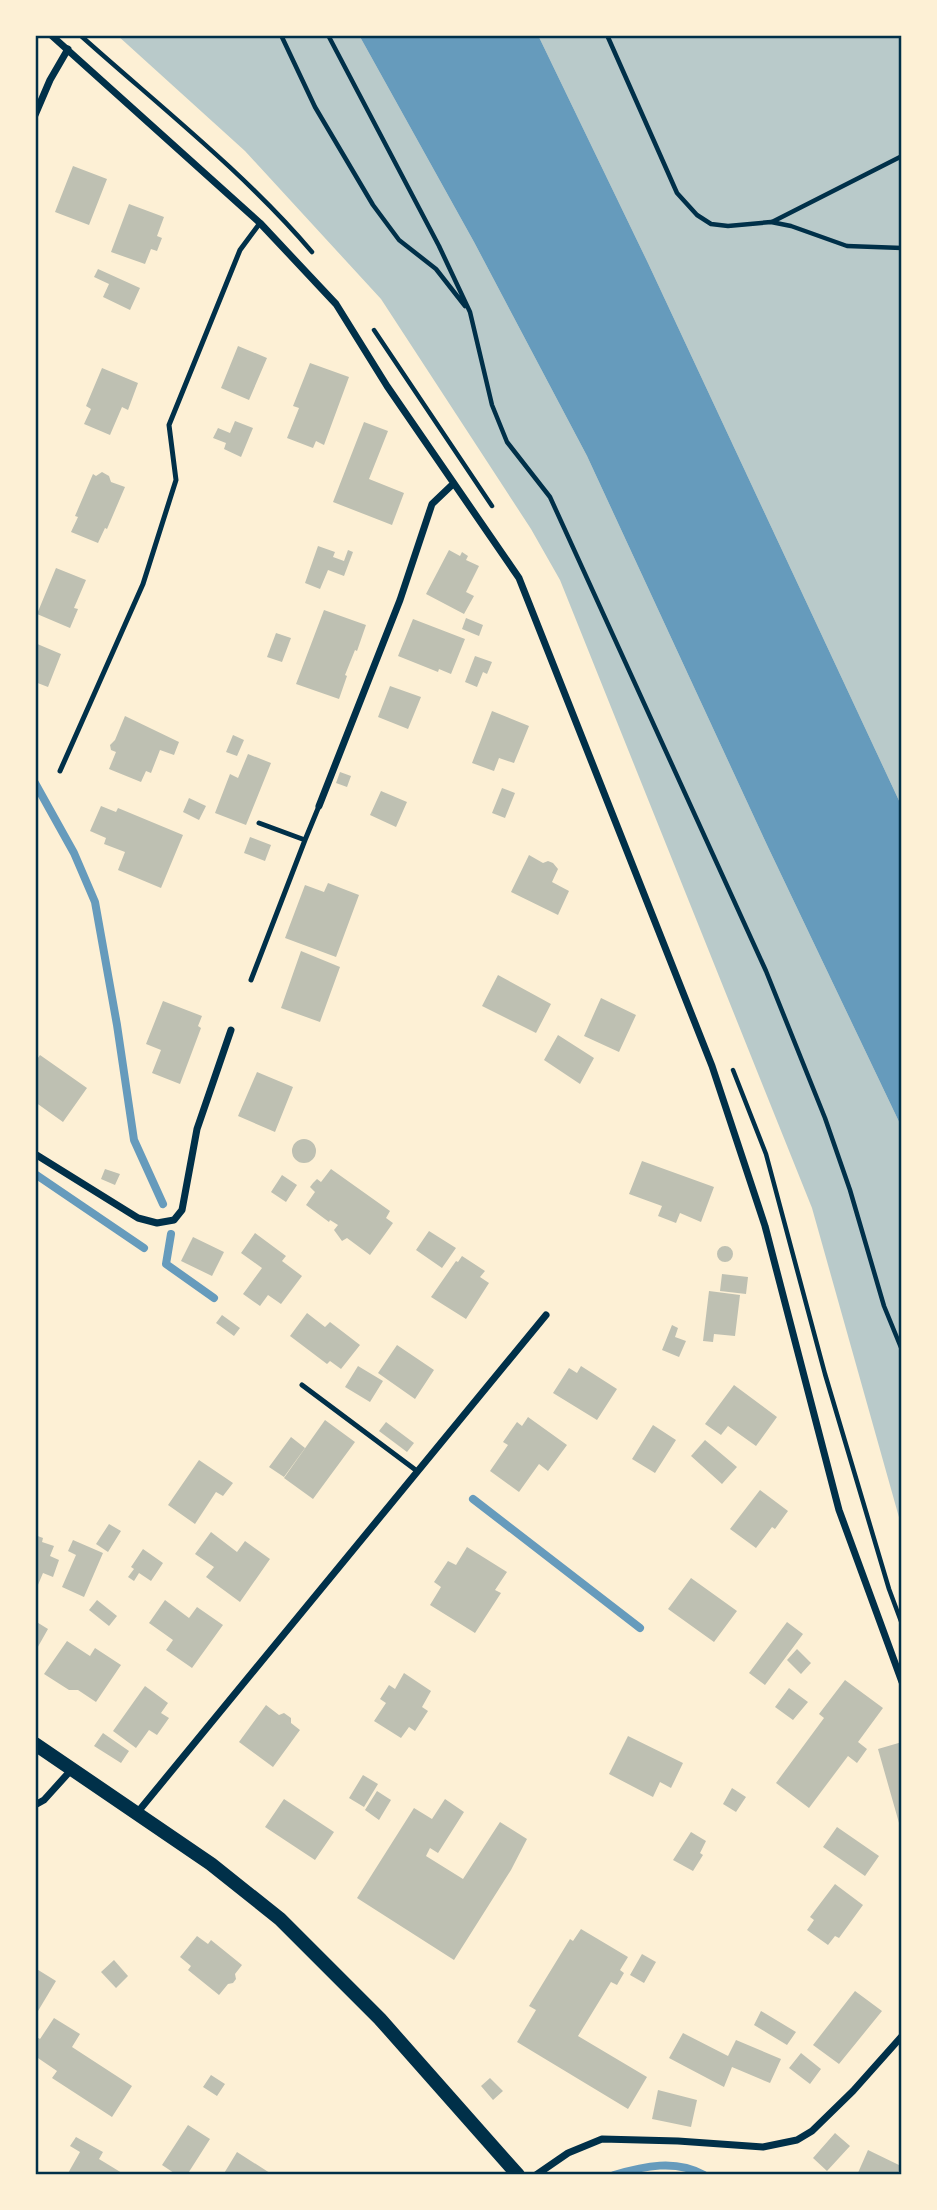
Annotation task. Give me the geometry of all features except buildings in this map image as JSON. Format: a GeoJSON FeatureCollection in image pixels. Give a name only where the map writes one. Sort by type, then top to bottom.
{"type":"FeatureCollection","features":[{"type":"Feature","properties":{"kind":"main road"},"geometry":{"type":"LineString","coordinates":[[35,1744],[211,1864],[280,1919],[380,2019],[518,2175]]}},
{"type":"Feature","properties":{"kind":"street"},"geometry":{"type":"LineString","coordinates":[[51,35],[260,223],[336,304],[453,484],[519,578],[712,1066],[765,1226],[839,1510],[902,1682]]}},
{"type":"Feature","properties":{"kind":"street"},"geometry":{"type":"LineString","coordinates":[[35,115],[50,80],[68,49]]}},
{"type":"Feature","properties":{"kind":"street"},"geometry":{"type":"LineString","coordinates":[[319,806],[400,600],[432,504],[453,484]]}},
{"type":"Feature","properties":{"kind":"street"},"geometry":{"type":"LineString","coordinates":[[35,1154],[138,1218],[157,1223],[174,1220],[182,1210],[197,1129],[231,1030]]}},
{"type":"Feature","properties":{"kind":"street"},"geometry":{"type":"LineString","coordinates":[[136,1813],[546,1315]]}},
{"type":"Feature","properties":{"kind":"street"},"geometry":{"type":"LineString","coordinates":[[35,1805],[44,1800],[72,1769]]}},
{"type":"Feature","properties":{"kind":"street"},"geometry":{"type":"LineString","coordinates":[[536,2175],[568,2153],[602,2139],[763,2147],[797,2140],[813,2131],[902,2036]]}},
{"type":"Feature","properties":{"kind":"lane"},"geometry":{"type":"LineString","coordinates":[[60,771],[143,584],[172,493],[176,480],[169,425],[240,250],[260,223]]}},
{"type":"Feature","properties":{"kind":"lane"},"geometry":{"type":"LineString","coordinates":[[251,980],[319,806]]}},
{"type":"Feature","properties":{"kind":"lane"},"geometry":{"type":"LineString","coordinates":[[259,823],[305,840]]}},
{"type":"Feature","properties":{"kind":"lane"},"geometry":{"type":"LineString","coordinates":[[302,1385],[417,1471]]}},
{"type":"Feature","properties":{"kind":"path"},"geometry":{"type":"LineString","coordinates":[[80,35],[270,206],[316,256]]}},
{"type":"Feature","properties":{"kind":"path"},"geometry":{"type":"LineString","coordinates":[[281,35],[315,107],[373,205],[399,240],[436,269],[470,312]]}},
{"type":"Feature","properties":{"kind":"path"},"geometry":{"type":"LineString","coordinates":[[328,35],[439,246],[470,312],[492,405],[507,442],[550,497],[766,971],[825,1118],[850,1190],[884,1306],[902,1350]]}},
{"type":"Feature","properties":{"kind":"path"},"geometry":{"type":"LineString","coordinates":[[607,35],[677,193],[697,215],[711,224],[728,226],[771,222],[847,246],[902,248]]}},
{"type":"Feature","properties":{"kind":"path"},"geometry":{"type":"LineString","coordinates":[[771,222],[902,156]]}},
{"type":"Feature","properties":{"kind":"path"},"geometry":{"type":"LineString","coordinates":[[368,321],[499,516]]}},
{"type":"Feature","properties":{"kind":"path"},"geometry":{"type":"LineString","coordinates":[[730,1064],[766,1154],[825,1374],[889,1589],[902,1624]]}},
{"type":"Feature","properties":{"kind":"shaded area"},"geometry":{"type":"Polygon","coordinates":[[[117,35],[359,35],[474,242],[587,456],[767,845],[902,1128],[902,1528],[812,1208],[560,580],[531,529],[381,299],[245,151],[117,35]]]}},
{"type":"Feature","properties":{"kind":"shaded area"},"geometry":{"type":"Polygon","coordinates":[[[538,35],[902,35],[902,807],[648,263],[538,35]]]}},
{"type":"Feature","properties":{"kind":"water"},"geometry":{"type":"Polygon","coordinates":[[[359,35],[538,35],[648,263],[902,807],[902,1128],[767,845],[587,456],[474,242],[359,35]]]}},
{"type":"Feature","properties":{"kind":"waterway"},"geometry":{"type":"LineString","coordinates":[[35,783],[74,853],[95,902],[134,1140],[163,1204]]}},
{"type":"Feature","properties":{"kind":"waterway"},"geometry":{"type":"LineString","coordinates":[[35,1174],[144,1248]]}},
{"type":"Feature","properties":{"kind":"waterway"},"geometry":{"type":"LineString","coordinates":[[171,1234],[166,1264],[214,1298]]}},
{"type":"Feature","properties":{"kind":"waterway"},"geometry":{"type":"LineString","coordinates":[[473,1499],[640,1628]]}},
{"type":"Feature","properties":{"kind":"waterway"},"geometry":{"type":"LineString","coordinates":[[614,2175],[660,2166],[682,2167],[704,2175]]}}]}
